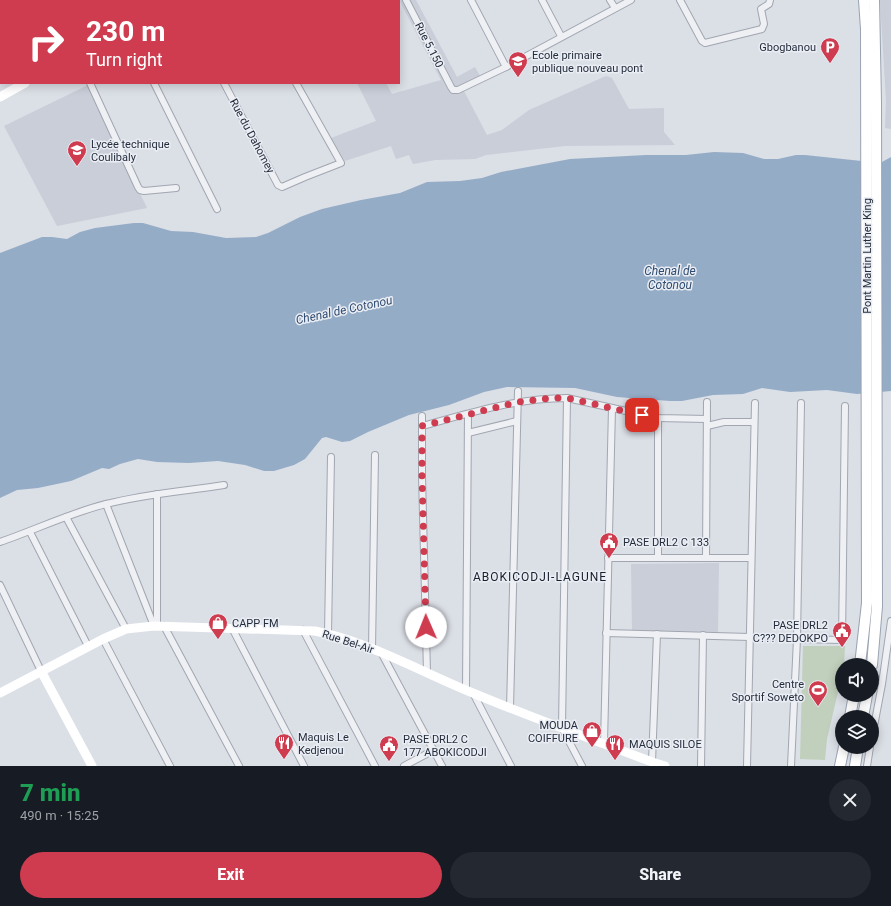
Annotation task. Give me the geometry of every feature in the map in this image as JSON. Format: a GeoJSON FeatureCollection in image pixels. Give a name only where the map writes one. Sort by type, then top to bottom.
{"type":"FeatureCollection","features":[{"type":"Feature","properties":{"kind":"main road"},"geometry":{"type":"LineString","coordinates":[[864,0],[871,103]]}},
{"type":"Feature","properties":{"kind":"main road"},"geometry":{"type":"LineString","coordinates":[[871,103],[874,0]]}},
{"type":"Feature","properties":{"kind":"main road"},"geometry":{"type":"LineString","coordinates":[[0,97],[21,84]]}},
{"type":"Feature","properties":{"kind":"main road","name":"Pont Martin Luther King"},"geometry":{"type":"LineString","coordinates":[[871,103],[872,409]]}},
{"type":"Feature","properties":{"kind":"main road"},"geometry":{"type":"LineString","coordinates":[[861,658],[867,602],[872,409]]}},
{"type":"Feature","properties":{"kind":"main road"},"geometry":{"type":"LineString","coordinates":[[872,409],[877,606],[873,658]]}},
{"type":"Feature","properties":{"kind":"main road","name":"Rue Bel-Air"},"geometry":{"type":"LineString","coordinates":[[0,693],[88,646],[126,629],[159,626],[303,630],[328,634],[372,649],[510,708],[604,743],[652,764],[665,766]]}},
{"type":"Feature","properties":{"kind":"main road"},"geometry":{"type":"LineString","coordinates":[[41,671],[92,766]]}},
{"type":"Feature","properties":{"kind":"main road"},"geometry":{"type":"LineString","coordinates":[[840,766],[843,754]]}},
{"type":"Feature","properties":{"kind":"main road"},"geometry":{"type":"LineString","coordinates":[[855,766],[857,754]]}},
{"type":"Feature","properties":{"kind":"street","name":"Rue 5.150"},"geometry":{"type":"LineString","coordinates":[[406,0],[453,90],[458,90],[506,67]]}},
{"type":"Feature","properties":{"kind":"street"},"geometry":{"type":"LineString","coordinates":[[471,0],[506,67],[561,36],[631,0]]}},
{"type":"Feature","properties":{"kind":"street"},"geometry":{"type":"LineString","coordinates":[[542,0],[561,36]]}},
{"type":"Feature","properties":{"kind":"street"},"geometry":{"type":"LineString","coordinates":[[610,0],[615,8]]}},
{"type":"Feature","properties":{"kind":"street"},"geometry":{"type":"LineString","coordinates":[[680,0],[702,41],[705,42],[762,29],[764,24],[761,9],[769,4],[770,0]]}},
{"type":"Feature","properties":{"kind":"street"},"geometry":{"type":"LineString","coordinates":[[90,84],[138,188],[144,191],[176,188]]}},
{"type":"Feature","properties":{"kind":"street"},"geometry":{"type":"LineString","coordinates":[[154,84],[217,209]]}},
{"type":"Feature","properties":{"kind":"street","name":"Rue du Dahomey"},"geometry":{"type":"LineString","coordinates":[[225,84],[278,185],[282,187],[341,163],[297,84]]}},
{"type":"Feature","properties":{"kind":"street"},"geometry":{"type":"LineString","coordinates":[[510,708],[518,391]]}},
{"type":"Feature","properties":{"kind":"street"},"geometry":{"type":"LineString","coordinates":[[422,426],[518,402],[551,398],[567,398],[658,418],[707,419]]}},
{"type":"Feature","properties":{"kind":"street"},"geometry":{"type":"LineString","coordinates":[[567,398],[562,728],[582,766]]}},
{"type":"Feature","properties":{"kind":"street"},"geometry":{"type":"LineString","coordinates":[[706,558],[707,402]]}},
{"type":"Feature","properties":{"kind":"street"},"geometry":{"type":"LineString","coordinates":[[747,766],[755,403]]}},
{"type":"Feature","properties":{"kind":"street"},"geometry":{"type":"LineString","coordinates":[[791,766],[797,640],[801,403]]}},
{"type":"Feature","properties":{"kind":"street"},"geometry":{"type":"LineString","coordinates":[[797,640],[842,640],[845,406]]}},
{"type":"Feature","properties":{"kind":"street"},"geometry":{"type":"LineString","coordinates":[[604,743],[612,408]]}},
{"type":"Feature","properties":{"kind":"street"},"geometry":{"type":"LineString","coordinates":[[468,414],[470,692],[512,766]]}},
{"type":"Feature","properties":{"kind":"street"},"geometry":{"type":"LineString","coordinates":[[422,416],[427,672]]}},
{"type":"Feature","properties":{"kind":"street"},"geometry":{"type":"LineString","coordinates":[[658,418],[658,558]]}},
{"type":"Feature","properties":{"kind":"street"},"geometry":{"type":"LineString","coordinates":[[468,433],[517,421]]}},
{"type":"Feature","properties":{"kind":"street"},"geometry":{"type":"LineString","coordinates":[[707,426],[724,422],[754,422]]}},
{"type":"Feature","properties":{"kind":"street"},"geometry":{"type":"LineString","coordinates":[[372,649],[375,455]]}},
{"type":"Feature","properties":{"kind":"street"},"geometry":{"type":"LineString","coordinates":[[328,634],[331,457]]}},
{"type":"Feature","properties":{"kind":"street"},"geometry":{"type":"LineString","coordinates":[[0,542],[30,532],[66,517],[106,504],[157,494],[224,485]]}},
{"type":"Feature","properties":{"kind":"street"},"geometry":{"type":"LineString","coordinates":[[157,494],[159,626]]}},
{"type":"Feature","properties":{"kind":"street"},"geometry":{"type":"LineString","coordinates":[[106,504],[159,626],[239,766]]}},
{"type":"Feature","properties":{"kind":"street"},"geometry":{"type":"LineString","coordinates":[[66,517],[126,629]]}},
{"type":"Feature","properties":{"kind":"street"},"geometry":{"type":"LineString","coordinates":[[30,532],[88,646]]}},
{"type":"Feature","properties":{"kind":"street"},"geometry":{"type":"LineString","coordinates":[[608,558],[751,558]]}},
{"type":"Feature","properties":{"kind":"street"},"geometry":{"type":"LineString","coordinates":[[0,586],[41,671]]}},
{"type":"Feature","properties":{"kind":"street"},"geometry":{"type":"LineString","coordinates":[[877,710],[891,621]]}},
{"type":"Feature","properties":{"kind":"street"},"geometry":{"type":"LineString","coordinates":[[232,628],[304,766]]}},
{"type":"Feature","properties":{"kind":"street"},"geometry":{"type":"LineString","coordinates":[[303,630],[375,766]]}},
{"type":"Feature","properties":{"kind":"street"},"geometry":{"type":"LineString","coordinates":[[606,633],[750,637]]}},
{"type":"Feature","properties":{"kind":"street"},"geometry":{"type":"LineString","coordinates":[[652,764],[657,634]]}},
{"type":"Feature","properties":{"kind":"street"},"geometry":{"type":"LineString","coordinates":[[700,766],[703,636]]}},
{"type":"Feature","properties":{"kind":"street"},"geometry":{"type":"LineString","coordinates":[[103,639],[170,766]]}},
{"type":"Feature","properties":{"kind":"street"},"geometry":{"type":"LineString","coordinates":[[382,654],[442,766]]}},
{"type":"Feature","properties":{"kind":"street"},"geometry":{"type":"LineString","coordinates":[[404,766],[434,750]]}},
{"type":"Feature","properties":{"kind":"street"},"geometry":{"type":"LineString","coordinates":[[867,766],[869,754]]}},
{"type":"Feature","properties":{"kind":"shaded area"},"geometry":{"type":"Polygon","coordinates":[[[400,0],[416,0],[457,77],[475,67],[483,81],[464,91],[487,135],[502,130],[529,110],[606,76],[612,78],[629,109],[664,108],[664,132],[675,145],[565,146],[486,155],[475,159],[435,160],[413,164],[409,155],[396,159],[391,146],[345,161],[331,138],[376,121],[358,84],[387,84],[392,94],[441,80],[400,0]]]}},
{"type":"Feature","properties":{"kind":"shaded area"},"geometry":{"type":"Polygon","coordinates":[[[880,0],[891,0],[891,129],[885,128],[886,101],[880,0]]]}},
{"type":"Feature","properties":{"kind":"shaded area","name":"Lycée technique Coulibaly"},"geometry":{"type":"Polygon","coordinates":[[[88,85],[147,208],[57,226],[4,126],[88,85]]]}},
{"type":"Feature","properties":{"kind":"shaded area"},"geometry":{"type":"Polygon","coordinates":[[[719,563],[718,632],[632,631],[631,564],[719,563]]]}},
{"type":"Feature","properties":{"kind":"green space","name":"Centre Sportif Soweto"},"geometry":{"type":"Polygon","coordinates":[[[803,646],[845,646],[844,658],[835,658],[836,702],[827,739],[825,760],[800,759],[803,646]]]}},
{"type":"Feature","properties":{"kind":"water","name":"Chenal de Cotonou"},"geometry":{"type":"Polygon","coordinates":[[[714,152],[743,153],[764,159],[778,159],[796,155],[805,155],[882,162],[891,157],[891,391],[857,394],[827,390],[790,392],[762,388],[743,394],[713,395],[682,401],[670,401],[617,397],[575,388],[507,387],[484,392],[449,405],[409,415],[350,441],[342,442],[326,437],[322,438],[305,459],[294,465],[274,471],[264,471],[245,465],[218,461],[189,463],[157,462],[138,459],[109,469],[102,468],[71,481],[38,488],[17,490],[0,498],[0,253],[42,237],[67,239],[80,232],[95,228],[134,223],[143,223],[171,231],[193,232],[226,238],[256,237],[268,233],[300,217],[322,209],[400,193],[427,182],[460,181],[482,178],[501,172],[570,159],[646,155],[686,155],[714,152]]]}},
{"type":"Feature","properties":{"kind":"place","name":"Gbogbanou"},"geometry":{"type":"Point","coordinates":[830,64]}},
{"type":"Feature","properties":{"kind":"place","name":"Ecole primaire publique nouveau pont"},"geometry":{"type":"Point","coordinates":[518,78]}},
{"type":"Feature","properties":{"kind":"place","name":"Lycée technique Coulibaly"},"geometry":{"type":"Point","coordinates":[77,167]}},
{"type":"Feature","properties":{"kind":"place","name":"PASE DRL2 C 133"},"geometry":{"type":"Point","coordinates":[609,559]}},
{"type":"Feature","properties":{"kind":"place","name":"CAPP FM"},"geometry":{"type":"Point","coordinates":[218,640]}},
{"type":"Feature","properties":{"kind":"place","name":"PASE DRL2 C??? DEDOKPO"},"geometry":{"type":"Point","coordinates":[842,648]}},
{"type":"Feature","properties":{"kind":"place","name":"Centre Sportif Soweto"},"geometry":{"type":"Point","coordinates":[818,707]}},
{"type":"Feature","properties":{"kind":"place","name":"MOUDA COIFFURE"},"geometry":{"type":"Point","coordinates":[592,748]}},
{"type":"Feature","properties":{"kind":"place","name":"Maquis Le Kedjenou"},"geometry":{"type":"Point","coordinates":[284,760]}},
{"type":"Feature","properties":{"kind":"place","name":"MAQUIS SILOE"},"geometry":{"type":"Point","coordinates":[615,761]}},
{"type":"Feature","properties":{"kind":"place","name":"PASE DRL2 C 177 ABOKICODJI"},"geometry":{"type":"Point","coordinates":[389,762]}},
{"type":"Feature","properties":{"kind":"district","name":"ABOKICODJI-LAGUNE"},"geometry":{"type":"Point","coordinates":[540,577]}},
{"type":"Feature","properties":{"kind":"route"},"geometry":{"type":"LineString","coordinates":[[426,627],[422,426],[527,400],[551,398],[567,398],[642,415]]}}]}
